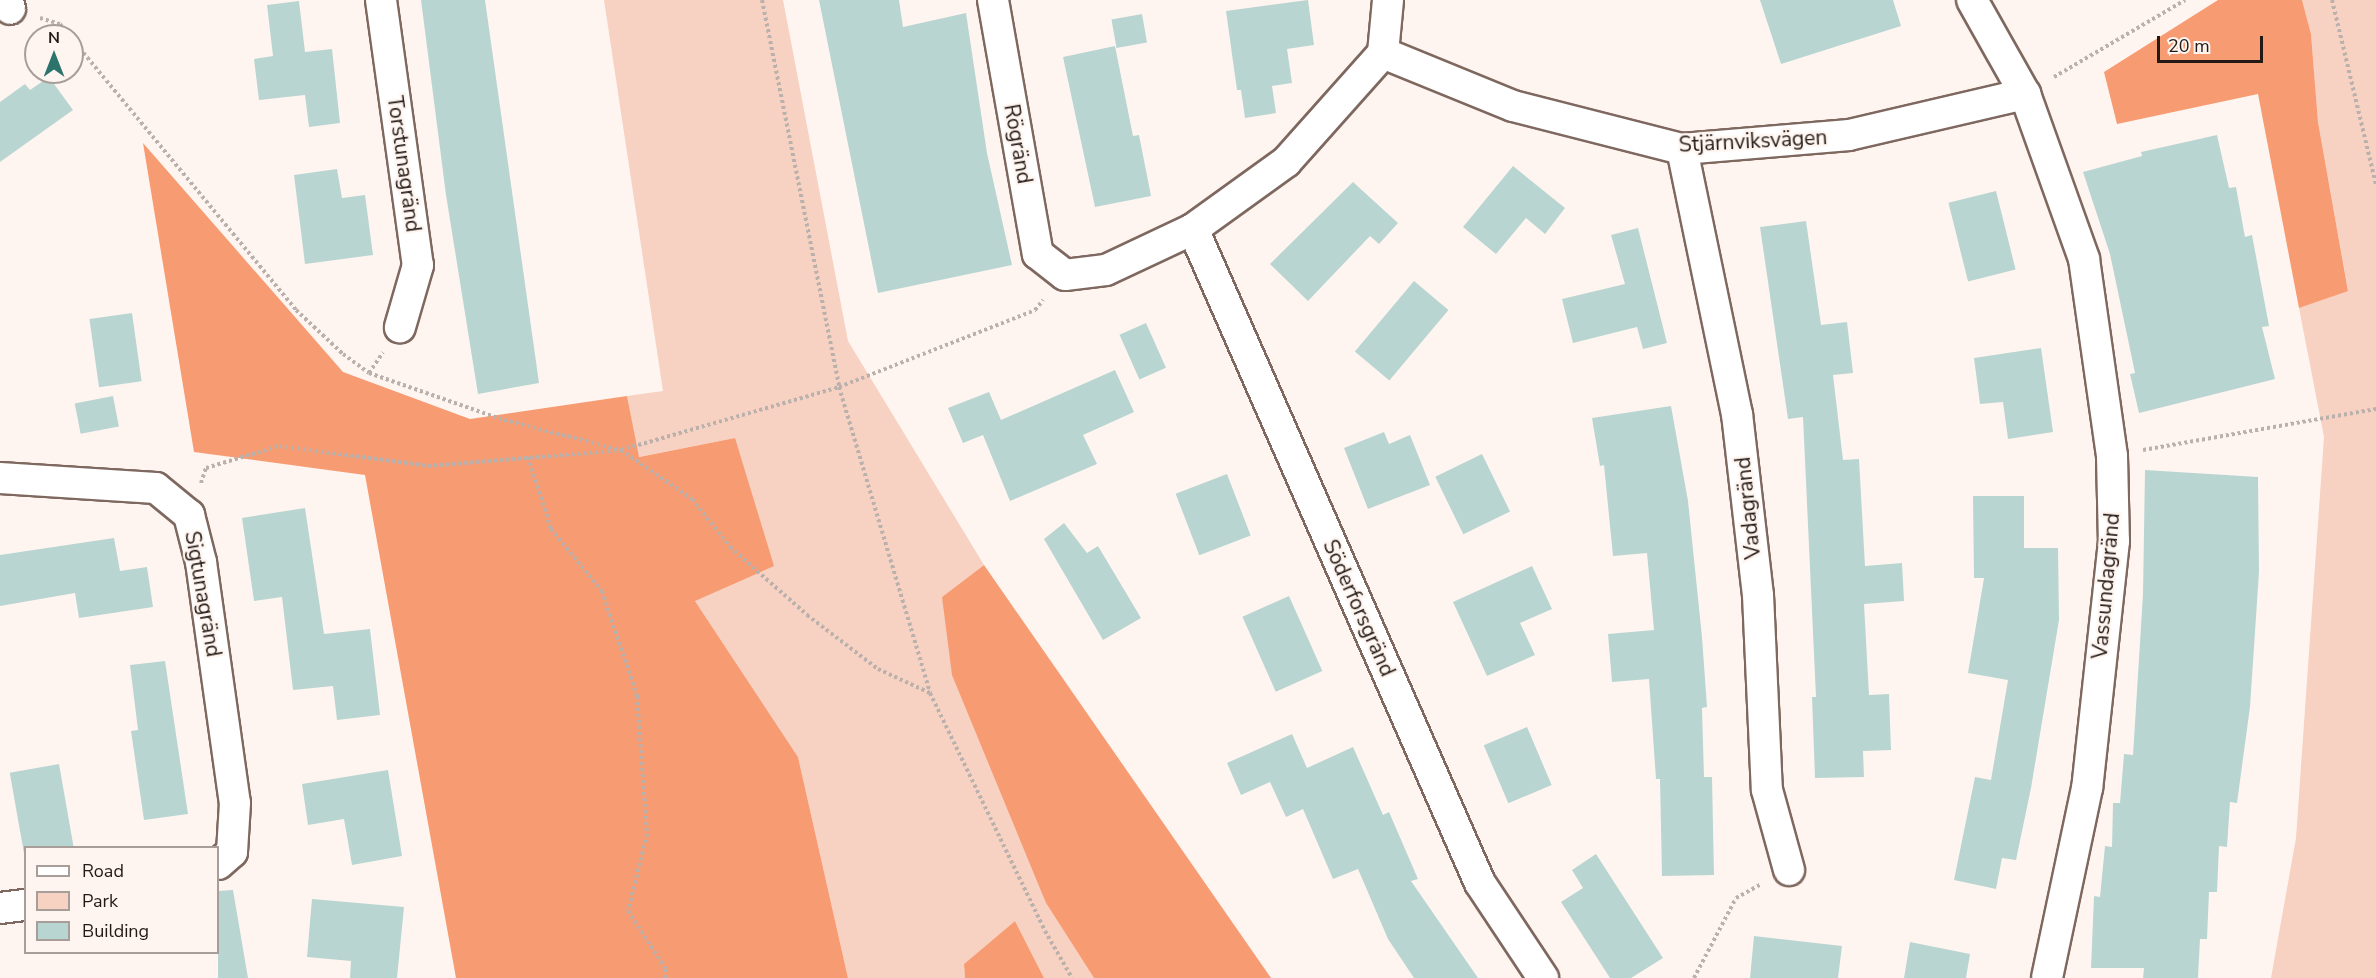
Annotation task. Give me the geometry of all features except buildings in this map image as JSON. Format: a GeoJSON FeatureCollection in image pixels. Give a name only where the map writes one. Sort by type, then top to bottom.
{"type":"FeatureCollection","features":[{"type":"Feature","properties":{"kind":"street","name":"Torstunagränd"},"geometry":{"type":"LineString","coordinates":[[381,0],[418,265],[400,327]]}},
{"type":"Feature","properties":{"kind":"street","name":"Rögränd"},"geometry":{"type":"LineString","coordinates":[[993,0],[1038,254],[1065,275]]}},
{"type":"Feature","properties":{"kind":"street"},"geometry":{"type":"LineString","coordinates":[[1065,275],[1106,270],[1193,229],[1286,162],[1383,53],[1388,0]]}},
{"type":"Feature","properties":{"kind":"street","name":"Vassundagränd"},"geometry":{"type":"LineString","coordinates":[[1972,0],[2025,94],[2084,259],[2112,456],[2114,541],[2087,788],[2047,978]]}},
{"type":"Feature","properties":{"kind":"street","name":"Stjärnviksvägen"},"geometry":{"type":"LineString","coordinates":[[1383,53],[1513,106],[1682,149],[1849,135],[2025,94]]}},
{"type":"Feature","properties":{"kind":"street","name":"Vadagränd"},"geometry":{"type":"LineString","coordinates":[[1682,149],[1737,414],[1758,595],[1767,790],[1789,870]]}},
{"type":"Feature","properties":{"kind":"street","name":"Söderforsgränd"},"geometry":{"type":"LineString","coordinates":[[1193,229],[1480,884],[1543,978]]}},
{"type":"Feature","properties":{"kind":"street","name":"Sigtunagränd"},"geometry":{"type":"LineString","coordinates":[[0,478],[156,488],[189,515],[201,562],[235,803],[232,852],[219,863]]}},
{"type":"Feature","properties":{"kind":"street"},"geometry":{"type":"LineString","coordinates":[[0,908],[24,905]]}},
{"type":"Feature","properties":{"kind":"path"},"geometry":{"type":"LineString","coordinates":[[762,0],[839,387],[930,693],[1044,931],[1072,978]]}},
{"type":"Feature","properties":{"kind":"path"},"geometry":{"type":"LineString","coordinates":[[2025,94],[2185,0]]}},
{"type":"Feature","properties":{"kind":"path"},"geometry":{"type":"LineString","coordinates":[[2332,0],[2376,184]]}},
{"type":"Feature","properties":{"kind":"path"},"geometry":{"type":"LineString","coordinates":[[84,54],[296,310],[343,354],[369,373],[504,420],[621,450],[692,499],[730,547],[807,615],[878,669],[930,693]]}},
{"type":"Feature","properties":{"kind":"path"},"geometry":{"type":"LineString","coordinates":[[189,515],[206,468],[279,446],[428,466],[621,450],[839,387],[1035,310],[1065,275]]}},
{"type":"Feature","properties":{"kind":"path"},"geometry":{"type":"LineString","coordinates":[[369,373],[400,327]]}},
{"type":"Feature","properties":{"kind":"path"},"geometry":{"type":"LineString","coordinates":[[2112,456],[2376,409]]}},
{"type":"Feature","properties":{"kind":"path"},"geometry":{"type":"LineString","coordinates":[[528,458],[551,529],[602,591],[637,696],[647,834],[628,911],[666,969],[666,978]]}},
{"type":"Feature","properties":{"kind":"path"},"geometry":{"type":"LineString","coordinates":[[1694,978],[1736,898],[1789,870]]}},
{"type":"Feature","properties":{"kind":"green space"},"geometry":{"type":"Polygon","coordinates":[[[604,0],[783,0],[848,341],[984,565],[942,597],[1046,903],[1094,978],[1044,978],[1015,921],[964,964],[965,978],[848,978],[798,757],[695,601],[735,438],[638,457],[627,396],[663,391],[604,0]]]}},
{"type":"Feature","properties":{"kind":"green space"},"geometry":{"type":"Polygon","coordinates":[[[2302,0],[2376,0],[2376,978],[2271,978],[2296,838],[2324,437],[2299,308],[2348,290],[2318,122],[2311,34],[2302,0]]]}},
{"type":"Feature","properties":{"kind":"shaded area"},"geometry":{"type":"Polygon","coordinates":[[[2218,0],[2302,0],[2311,34],[2318,122],[2348,291],[2299,308],[2258,94],[2117,124],[2104,72],[2218,0]]]}},
{"type":"Feature","properties":{"kind":"shaded area"},"geometry":{"type":"Polygon","coordinates":[[[143,143],[343,372],[470,419],[627,396],[639,457],[735,438],[774,566],[695,601],[798,757],[848,978],[456,978],[365,475],[194,452],[143,143]]]}},
{"type":"Feature","properties":{"kind":"shaded area"},"geometry":{"type":"Polygon","coordinates":[[[984,565],[1271,978],[1094,978],[1046,903],[952,675],[942,597],[984,565]]]}},
{"type":"Feature","properties":{"kind":"shaded area"},"geometry":{"type":"Polygon","coordinates":[[[1015,921],[1044,978],[965,978],[964,964],[1015,921]]]}}]}
